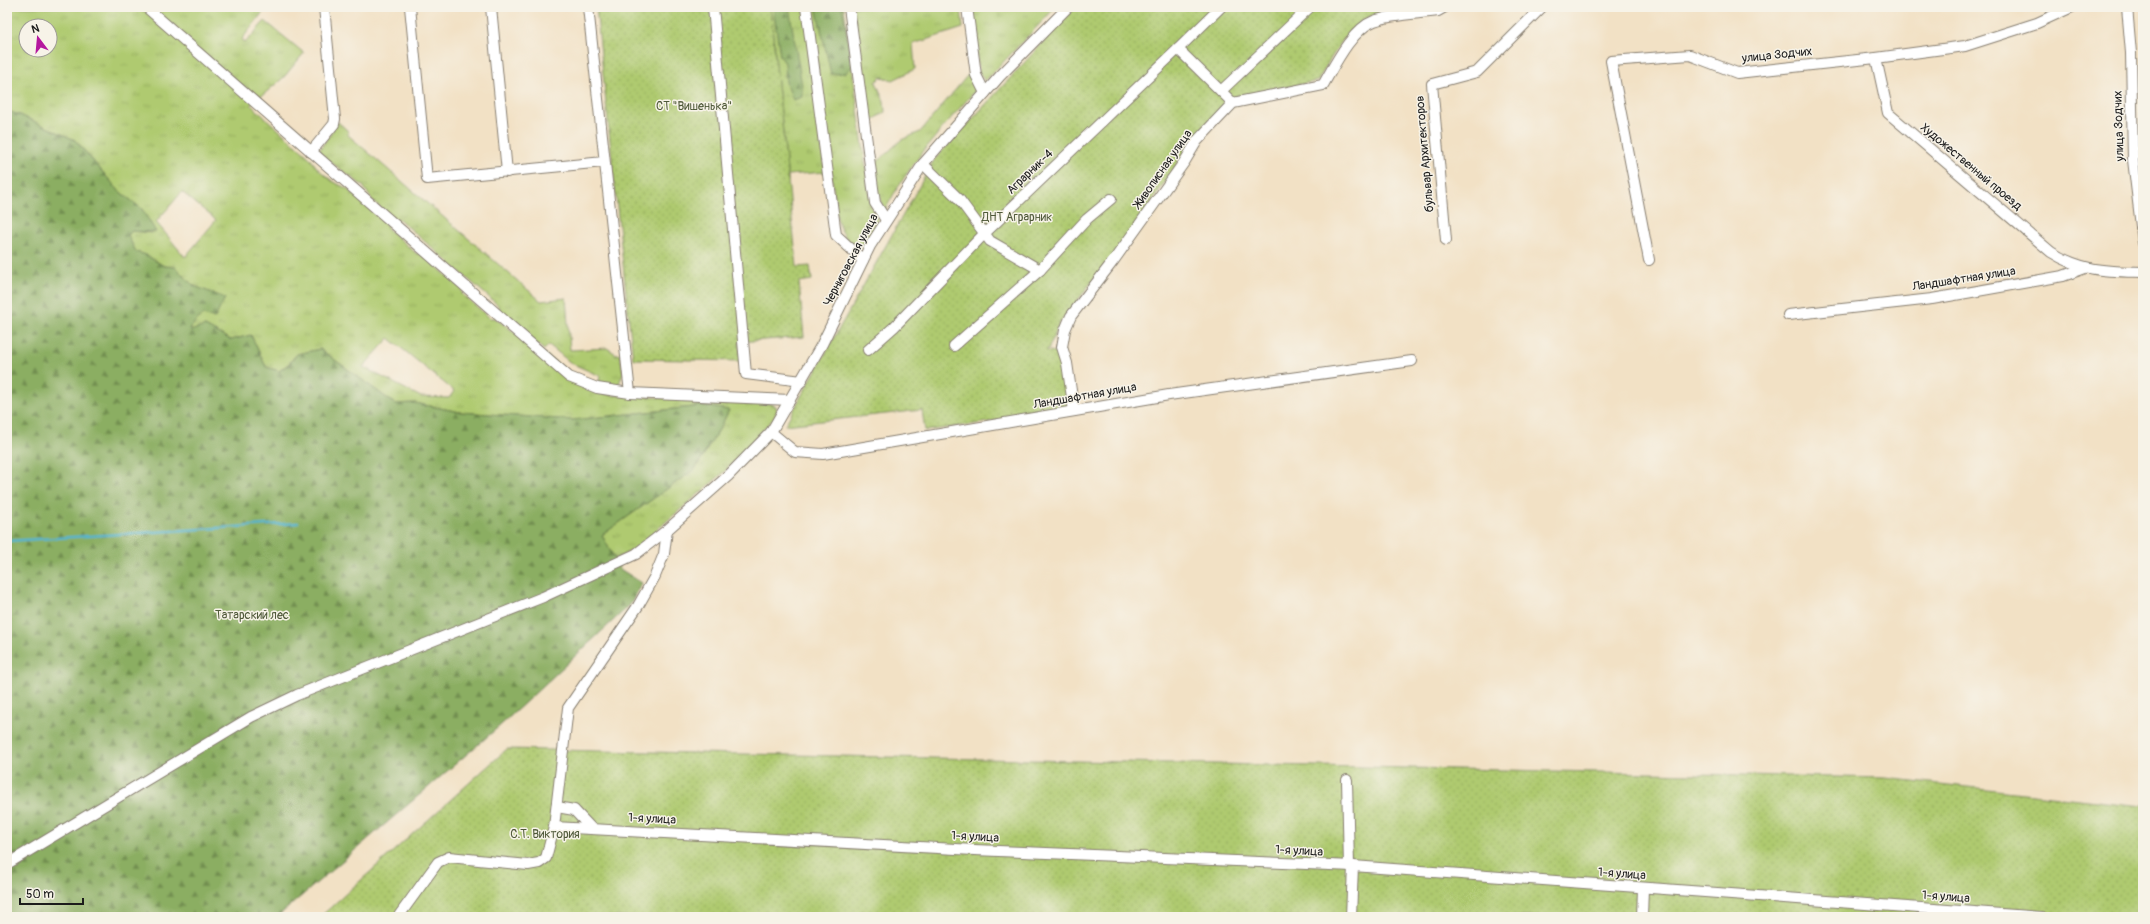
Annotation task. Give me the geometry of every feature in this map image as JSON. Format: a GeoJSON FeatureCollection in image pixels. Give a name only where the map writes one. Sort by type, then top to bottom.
{"type":"FeatureCollection","features":[{"type":"Feature","properties":{"kind":"street"},"geometry":{"type":"LineString","coordinates":[[146,7],[569,377],[597,388],[630,393],[790,400]]}},
{"type":"Feature","properties":{"kind":"street"},"geometry":{"type":"LineString","coordinates":[[311,152],[334,124],[335,119],[324,7]]}},
{"type":"Feature","properties":{"kind":"street"},"geometry":{"type":"LineString","coordinates":[[410,7],[427,179],[604,162]]}},
{"type":"Feature","properties":{"kind":"street"},"geometry":{"type":"LineString","coordinates":[[490,7],[507,172]]}},
{"type":"Feature","properties":{"kind":"street"},"geometry":{"type":"LineString","coordinates":[[588,7],[630,393]]}},
{"type":"Feature","properties":{"kind":"street"},"geometry":{"type":"LineString","coordinates":[[712,7],[746,374],[802,381]]}},
{"type":"Feature","properties":{"kind":"street"},"geometry":{"type":"LineString","coordinates":[[806,7],[836,235],[863,260]]}},
{"type":"Feature","properties":{"kind":"street"},"geometry":{"type":"LineString","coordinates":[[849,7],[875,203],[886,220]]}},
{"type":"Feature","properties":{"kind":"street"},"geometry":{"type":"LineString","coordinates":[[967,7],[976,74],[980,85],[985,92]]}},
{"type":"Feature","properties":{"kind":"street","name":"Черниговская улица"},"geometry":{"type":"LineString","coordinates":[[7,864],[251,717],[304,692],[543,598],[636,554],[668,530],[728,476],[771,432],[802,381],[863,260],[886,220],[923,164],[985,92],[1068,7]]}},
{"type":"Feature","properties":{"kind":"street","name":"Аграрник-4"},"geometry":{"type":"LineString","coordinates":[[868,350],[894,327],[984,234],[1221,7]]}},
{"type":"Feature","properties":{"kind":"street"},"geometry":{"type":"LineString","coordinates":[[1221,91],[1310,7]]}},
{"type":"Feature","properties":{"kind":"street"},"geometry":{"type":"LineString","coordinates":[[1178,49],[1233,103],[1323,85],[1344,50],[1358,32],[1373,21],[1438,11],[1445,7]]}},
{"type":"Feature","properties":{"kind":"street","name":"бульвар Архитекторов"},"geometry":{"type":"LineString","coordinates":[[1446,240],[1432,84],[1477,72],[1542,7]]}},
{"type":"Feature","properties":{"kind":"street","name":"улица Зодчих"},"geometry":{"type":"LineString","coordinates":[[1650,260],[1612,61],[1690,55],[1737,73],[1876,58],[1965,46],[2037,23],[2072,7]]}},
{"type":"Feature","properties":{"kind":"street","name":"улица Зодчих"},"geometry":{"type":"LineString","coordinates":[[2127,7],[2131,53],[2132,160],[2143,243]]}},
{"type":"Feature","properties":{"kind":"street","name":"Художественный проезд"},"geometry":{"type":"LineString","coordinates":[[1876,58],[1888,113],[2051,252],[2067,262],[2085,268]]}},
{"type":"Feature","properties":{"kind":"street","name":"Живописная улица"},"geometry":{"type":"LineString","coordinates":[[1074,411],[1067,363],[1062,347],[1065,330],[1071,316],[1123,248],[1185,161],[1197,141],[1233,103]]}},
{"type":"Feature","properties":{"kind":"street"},"geometry":{"type":"LineString","coordinates":[[923,164],[959,200],[990,241],[1040,270]]}},
{"type":"Feature","properties":{"kind":"street"},"geometry":{"type":"LineString","coordinates":[[954,346],[1040,270],[1087,219],[1111,199]]}},
{"type":"Feature","properties":{"kind":"street","name":"Ландшафтная улица"},"geometry":{"type":"LineString","coordinates":[[1788,314],[1932,299],[2063,276],[2085,268],[2100,271],[2143,272]]}},
{"type":"Feature","properties":{"kind":"street","name":"Ландшафтная улица"},"geometry":{"type":"LineString","coordinates":[[771,432],[795,452],[823,454],[1169,395],[1412,361]]}},
{"type":"Feature","properties":{"kind":"street"},"geometry":{"type":"LineString","coordinates":[[398,917],[438,862],[449,858],[528,865],[539,863],[546,858],[554,827],[557,807],[568,708],[638,606],[652,582],[664,554],[668,530]]}},
{"type":"Feature","properties":{"kind":"street"},"geometry":{"type":"LineString","coordinates":[[1347,780],[1351,866],[1351,917]]}},
{"type":"Feature","properties":{"kind":"street"},"geometry":{"type":"LineString","coordinates":[[557,807],[574,810],[592,829]]}},
{"type":"Feature","properties":{"kind":"street","name":"1-я улица"},"geometry":{"type":"LineString","coordinates":[[554,827],[982,850],[1351,866],[2041,917]]}},
{"type":"Feature","properties":{"kind":"street"},"geometry":{"type":"LineString","coordinates":[[1642,917],[1644,888]]}},
{"type":"Feature","properties":{"kind":"green space"},"geometry":{"type":"Polygon","coordinates":[[[7,7],[267,7],[242,39],[245,43],[265,21],[304,53],[284,77],[251,105],[309,157],[318,169],[332,181],[348,189],[387,225],[387,228],[417,254],[421,253],[462,289],[462,294],[490,318],[495,318],[595,391],[611,395],[772,404],[776,406],[777,411],[773,419],[723,473],[633,550],[615,559],[602,535],[695,469],[729,410],[702,406],[573,420],[460,412],[415,403],[395,404],[320,349],[297,354],[279,371],[266,367],[251,335],[231,340],[205,326],[190,332],[195,321],[199,317],[225,298],[194,286],[175,267],[164,266],[146,255],[136,252],[128,236],[131,231],[152,233],[142,209],[119,191],[75,140],[20,115],[7,111],[7,7]],[[182,192],[156,222],[185,257],[216,220],[182,192]],[[389,338],[363,367],[421,397],[449,398],[454,391],[389,338]]]}},
{"type":"Feature","properties":{"kind":"green space","name":"СТ \"Вишенька\""},"geometry":{"type":"Polygon","coordinates":[[[596,7],[770,7],[797,267],[810,266],[812,280],[799,282],[804,337],[739,342],[741,361],[633,359],[596,7]]]}},
{"type":"Feature","properties":{"kind":"green space"},"geometry":{"type":"Polygon","coordinates":[[[770,7],[804,7],[825,172],[788,175],[788,181],[770,7]]]}},
{"type":"Feature","properties":{"kind":"green space"},"geometry":{"type":"Polygon","coordinates":[[[773,7],[789,7],[802,86],[802,97],[793,100],[786,82],[785,63],[780,56],[773,7]]]}},
{"type":"Feature","properties":{"kind":"green space"},"geometry":{"type":"Polygon","coordinates":[[[810,7],[844,7],[871,205],[878,220],[859,251],[845,236],[840,228],[837,218],[810,7]]]}},
{"type":"Feature","properties":{"kind":"green space"},"geometry":{"type":"Polygon","coordinates":[[[816,7],[842,7],[852,67],[845,73],[831,74],[816,7]]]}},
{"type":"Feature","properties":{"kind":"green space"},"geometry":{"type":"Polygon","coordinates":[[[853,7],[961,7],[963,28],[913,44],[915,69],[893,80],[881,77],[876,82],[884,101],[885,112],[873,120],[868,119],[853,7]]]}},
{"type":"Feature","properties":{"kind":"green space"},"geometry":{"type":"Polygon","coordinates":[[[971,7],[1056,7],[985,81],[979,73],[971,7]]]}},
{"type":"Feature","properties":{"kind":"green space","name":"ДНТ Аграрник"},"geometry":{"type":"Polygon","coordinates":[[[1076,7],[1432,7],[1386,12],[1373,15],[1364,20],[1348,34],[1341,43],[1318,81],[1234,97],[1187,149],[1133,229],[1060,323],[1047,351],[1059,352],[1065,372],[1068,405],[1060,412],[925,431],[922,410],[785,425],[934,160],[1076,7]]]}},
{"type":"Feature","properties":{"kind":"green space"},"geometry":{"type":"Polygon","coordinates":[[[972,70],[976,90],[915,162],[894,193],[885,210],[878,194],[875,164],[901,140],[920,132],[972,70]]]}},
{"type":"Feature","properties":{"kind":"green space","name":"Татарский лес"},"geometry":{"type":"Polygon","coordinates":[[[7,111],[20,115],[75,140],[119,191],[142,209],[156,232],[131,231],[128,236],[136,252],[146,255],[164,266],[175,267],[194,286],[225,298],[215,318],[202,315],[191,327],[190,331],[205,326],[231,340],[251,335],[266,367],[279,371],[289,364],[297,354],[320,349],[395,404],[415,403],[460,412],[573,420],[702,406],[729,410],[695,469],[602,535],[620,569],[642,583],[630,605],[502,724],[277,917],[7,917],[7,111]]]}},
{"type":"Feature","properties":{"kind":"green space"},"geometry":{"type":"Polygon","coordinates":[[[338,122],[348,131],[348,135],[541,301],[566,298],[570,350],[607,348],[616,354],[620,354],[623,373],[619,384],[611,386],[599,382],[600,376],[571,363],[549,345],[544,350],[500,312],[498,305],[399,219],[393,219],[373,201],[363,186],[320,154],[320,149],[338,122]]]}},
{"type":"Feature","properties":{"kind":"green space","name":"С.Т. Виктория"},"geometry":{"type":"Polygon","coordinates":[[[507,749],[1885,778],[2143,806],[2143,917],[320,917],[507,749]]]}},
{"type":"Feature","properties":{"kind":"waterway"},"geometry":{"type":"LineString","coordinates":[[7,541],[298,523]]}}]}
